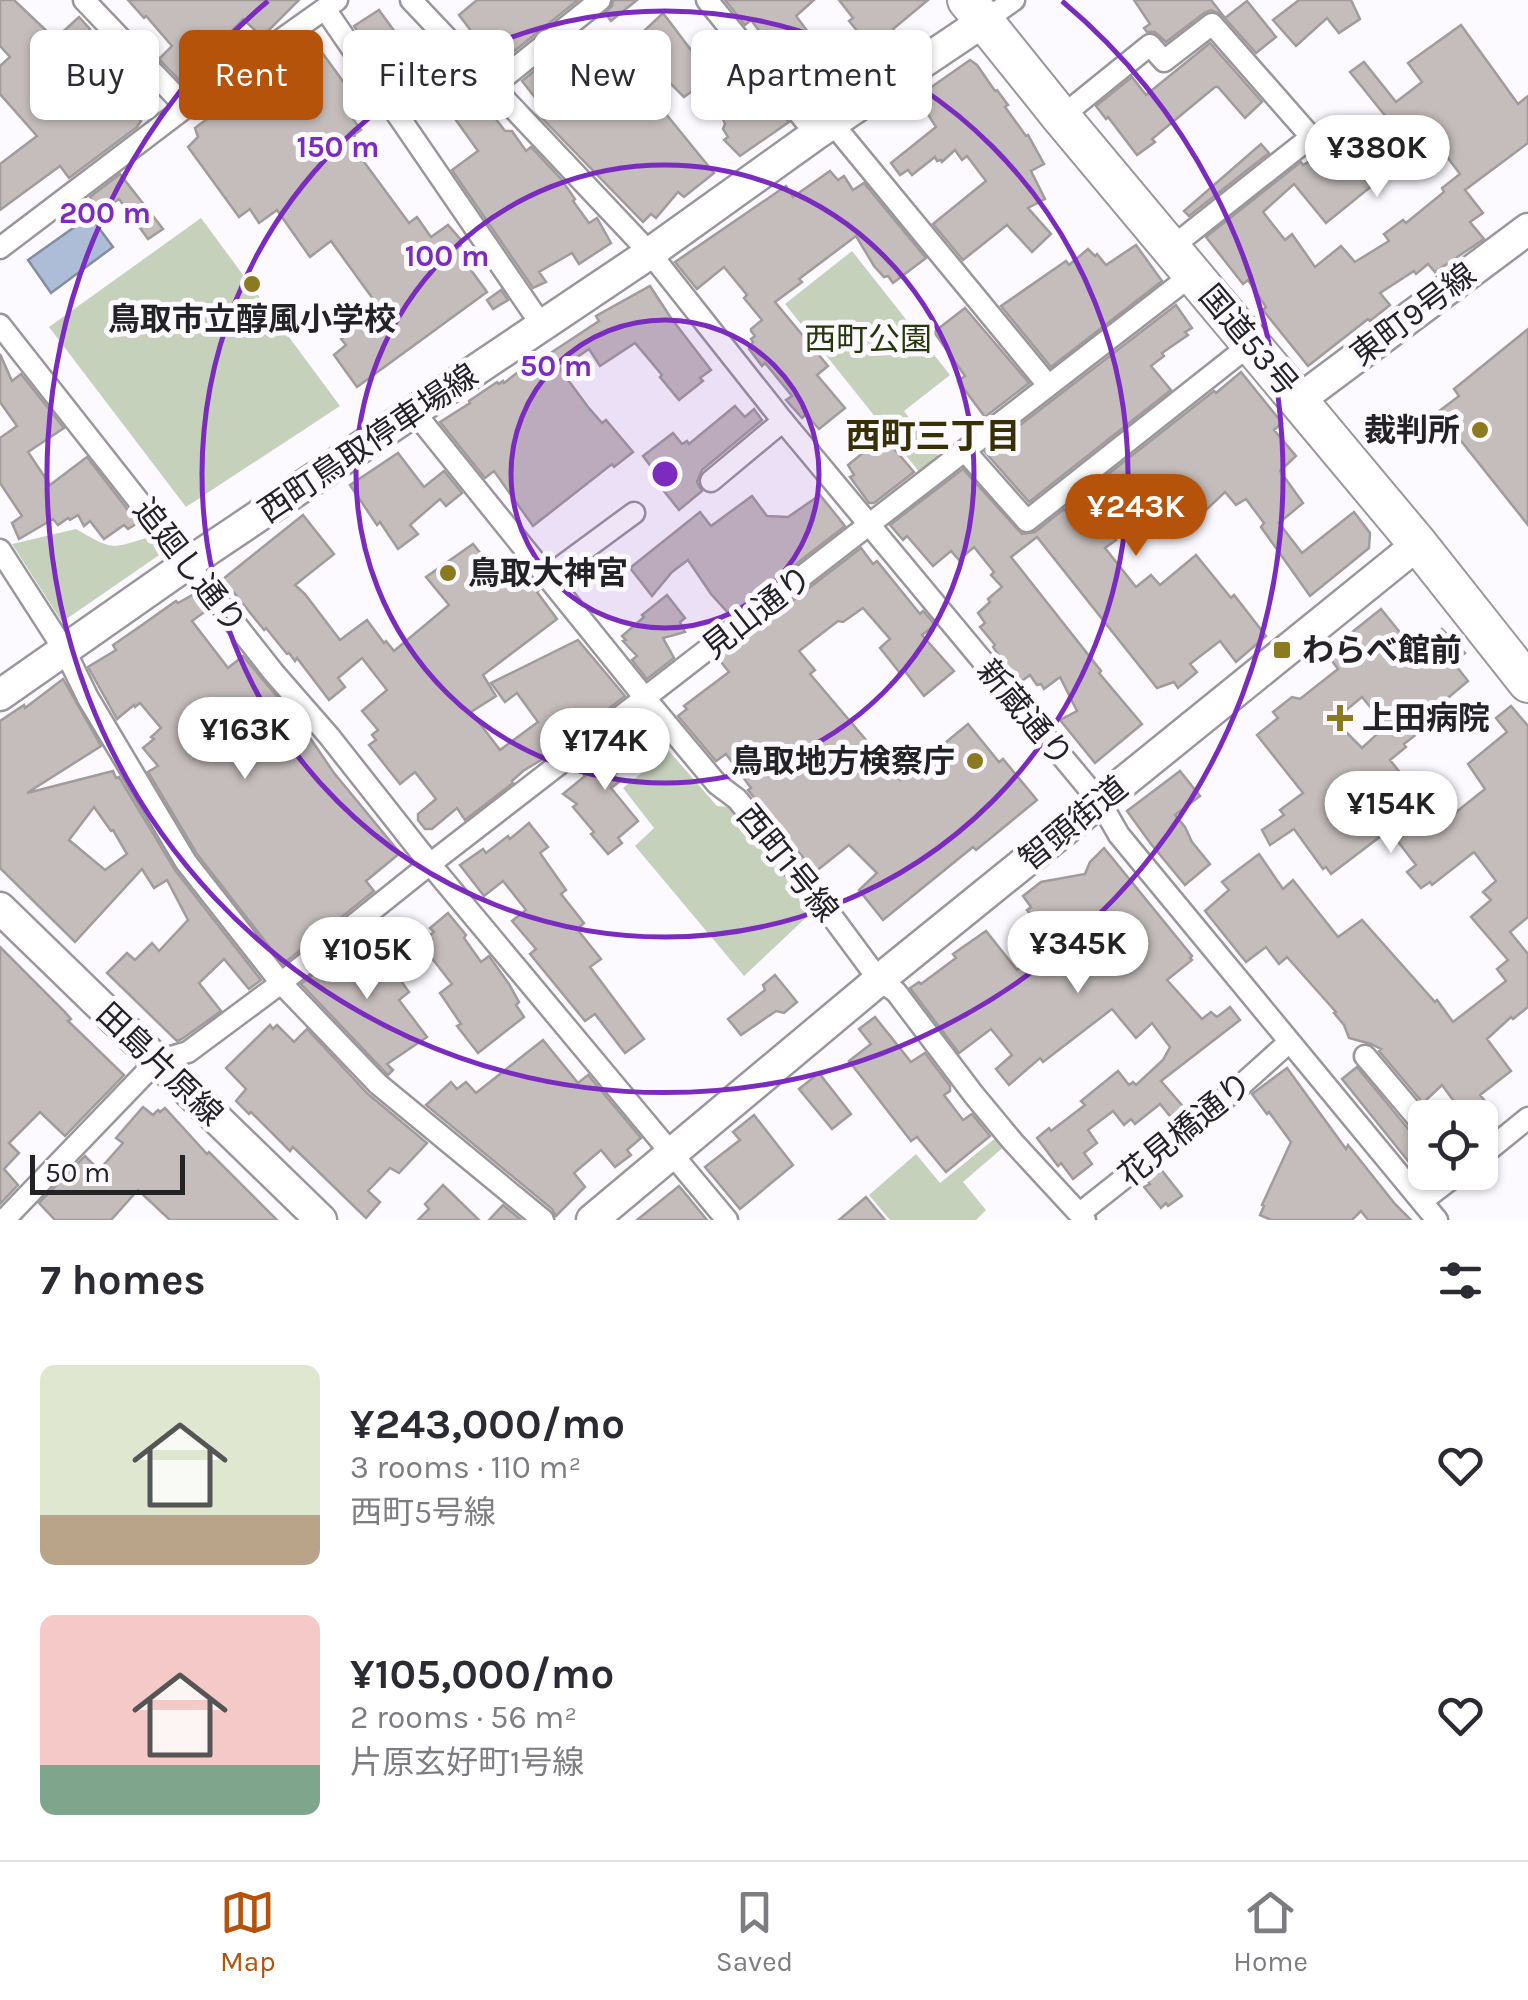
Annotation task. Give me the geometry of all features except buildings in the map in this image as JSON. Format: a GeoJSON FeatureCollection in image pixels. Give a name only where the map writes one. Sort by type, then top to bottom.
{"type":"FeatureCollection","features":[{"type":"Feature","properties":{"kind":"highway","name":"国道53号"},"geometry":{"type":"LineString","coordinates":[[988,7],[1061,117],[1418,544],[1528,684]]}},
{"type":"Feature","properties":{"kind":"main road","name":"西町鳥取停車場線"},"geometry":{"type":"LineString","coordinates":[[0,696],[187,564],[650,254],[988,7]]}},
{"type":"Feature","properties":{"kind":"main road","name":"東町9号線"},"geometry":{"type":"LineString","coordinates":[[1299,400],[1528,229]]}},
{"type":"Feature","properties":{"kind":"main road","name":"智頭街道"},"geometry":{"type":"LineString","coordinates":[[592,1220],[879,980],[1418,544]]}},
{"type":"Feature","properties":{"kind":"main road","name":"田島片原線"},"geometry":{"type":"LineString","coordinates":[[0,908],[321,1220]]}},
{"type":"Feature","properties":{"kind":"street"},"geometry":{"type":"LineString","coordinates":[[84,0],[179,100]]}},
{"type":"Feature","properties":{"kind":"street","name":"新蔵通り"},"geometry":{"type":"LineString","coordinates":[[411,0],[439,30]]}},
{"type":"Feature","properties":{"kind":"street"},"geometry":{"type":"LineString","coordinates":[[514,69],[600,0]]}},
{"type":"Feature","properties":{"kind":"street"},"geometry":{"type":"LineString","coordinates":[[707,0],[1048,385]]}},
{"type":"Feature","properties":{"kind":"street"},"geometry":{"type":"LineString","coordinates":[[295,30],[331,5],[543,327]]}},
{"type":"Feature","properties":{"kind":"street","name":"見山通り"},"geometry":{"type":"LineString","coordinates":[[4,1220],[157,1060],[188,1052],[280,983],[1048,385],[1311,137],[1212,24],[1164,60],[1150,45],[1061,117]]}},
{"type":"Feature","properties":{"kind":"street","name":"新蔵通り"},"geometry":{"type":"LineString","coordinates":[[514,110],[650,254],[783,422],[1100,802],[1119,835],[1288,1043],[1437,1220]]}},
{"type":"Feature","properties":{"kind":"street"},"geometry":{"type":"LineString","coordinates":[[0,248],[179,112]]}},
{"type":"Feature","properties":{"kind":"street","name":"追廻し通り"},"geometry":{"type":"LineString","coordinates":[[0,325],[274,673],[728,1220]]}},
{"type":"Feature","properties":{"kind":"street"},"geometry":{"type":"LineString","coordinates":[[966,450],[1027,521],[1251,344]]}},
{"type":"Feature","properties":{"kind":"street","name":"西町1号線"},"geometry":{"type":"LineString","coordinates":[[414,413],[646,698],[718,784],[737,799],[879,980],[896,992],[1012,1142],[1082,1217]]}},
{"type":"Feature","properties":{"kind":"street"},"geometry":{"type":"LineString","coordinates":[[711,481],[783,422]]}},
{"type":"Feature","properties":{"kind":"street"},"geometry":{"type":"LineString","coordinates":[[546,577],[634,513]]}},
{"type":"Feature","properties":{"kind":"street"},"geometry":{"type":"LineString","coordinates":[[0,550],[64,651],[186,862],[280,983],[378,1084],[544,1220]]}},
{"type":"Feature","properties":{"kind":"street","name":"花見橋通り"},"geometry":{"type":"LineString","coordinates":[[1082,1217],[1288,1043]]}},
{"type":"Feature","properties":{"kind":"street"},"geometry":{"type":"LineString","coordinates":[[1365,1056],[1408,1108]]}},
{"type":"Feature","properties":{"kind":"street"},"geometry":{"type":"LineString","coordinates":[[1498,1142],[1528,1118]]}},
{"type":"Feature","properties":{"kind":"street"},"geometry":{"type":"LineString","coordinates":[[1422,1201],[1436,1190]]}},
{"type":"Feature","properties":{"kind":"green space"},"geometry":{"type":"Polygon","coordinates":[[[201,218],[340,406],[186,507],[49,327],[201,218]]]}},
{"type":"Feature","properties":{"kind":"green space","name":"西町公園"},"geometry":{"type":"Polygon","coordinates":[[[852,251],[950,375],[904,411],[940,458],[920,473],[785,304],[852,251]]]}},
{"type":"Feature","properties":{"kind":"green space"},"geometry":{"type":"Polygon","coordinates":[[[76,529],[113,546],[152,536],[165,551],[62,622],[12,544],[76,529]]]}},
{"type":"Feature","properties":{"kind":"green space"},"geometry":{"type":"Polygon","coordinates":[[[669,751],[717,806],[730,807],[809,900],[810,914],[744,976],[635,846],[654,828],[623,788],[669,751]]]}},
{"type":"Feature","properties":{"kind":"green space"},"geometry":{"type":"Polygon","coordinates":[[[998,1136],[1006,1145],[963,1182],[986,1210],[976,1220],[890,1220],[869,1195],[916,1154],[940,1183],[998,1136]]]}},
{"type":"Feature","properties":{"kind":"water"},"geometry":{"type":"Polygon","coordinates":[[[90,216],[113,247],[51,293],[28,260],[90,216]]]}},
{"type":"Feature","properties":{"kind":"place","name":"鳥取市立醇風小学校"},"geometry":{"type":"Point","coordinates":[252,284]}},
{"type":"Feature","properties":{"kind":"place","name":"裁判所"},"geometry":{"type":"Point","coordinates":[1480,430]}},
{"type":"Feature","properties":{"kind":"place","name":"鳥取大神宮"},"geometry":{"type":"Point","coordinates":[448,573]}},
{"type":"Feature","properties":{"kind":"place","name":"わらべ館前"},"geometry":{"type":"Point","coordinates":[1282,650]}},
{"type":"Feature","properties":{"kind":"place","name":"上田病院"},"geometry":{"type":"Point","coordinates":[1340,718]}},
{"type":"Feature","properties":{"kind":"place","name":"鳥取地方検察庁"},"geometry":{"type":"Point","coordinates":[975,761]}},
{"type":"Feature","properties":{"kind":"district","name":"西町三丁目"},"geometry":{"type":"Point","coordinates":[933,436]}}]}
